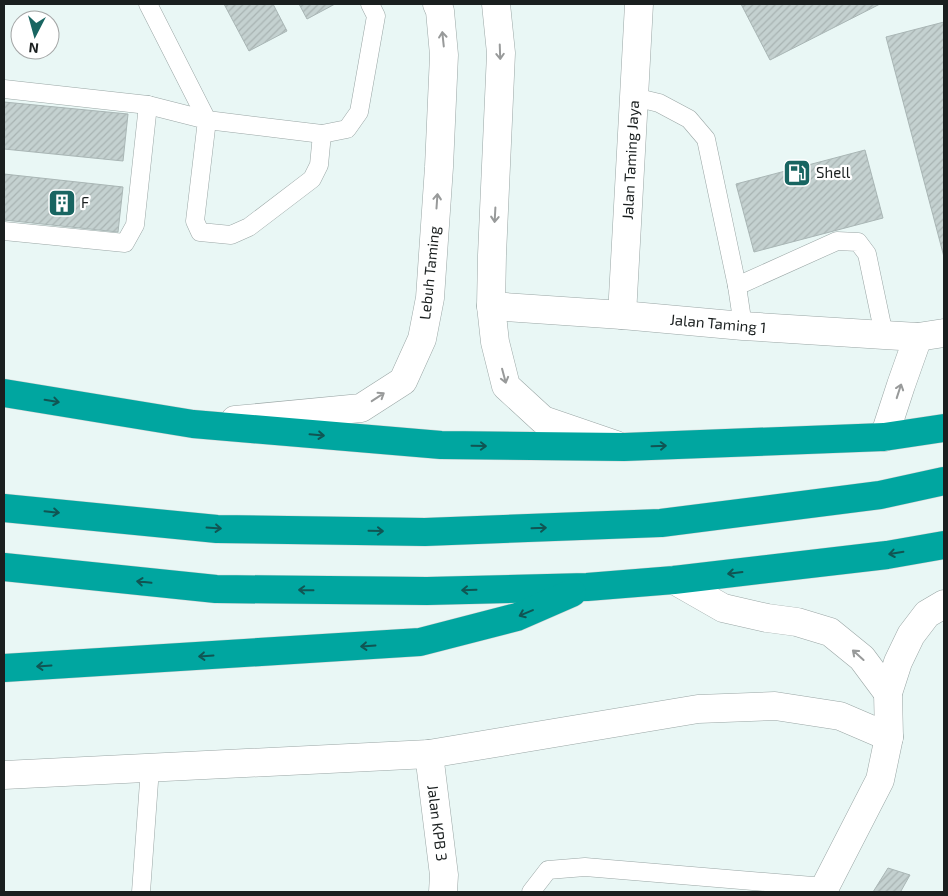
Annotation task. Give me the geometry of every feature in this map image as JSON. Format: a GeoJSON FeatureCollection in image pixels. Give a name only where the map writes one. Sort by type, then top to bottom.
{"type":"FeatureCollection","features":[{"type":"Feature","properties":{"kind":"highway"},"geometry":{"type":"LineString","coordinates":[[4,393],[193,424],[441,445],[624,447],[884,437],[944,428]]}},
{"type":"Feature","properties":{"kind":"highway"},"geometry":{"type":"LineString","coordinates":[[4,508],[216,529],[425,532],[661,522],[880,495],[944,481]]}},
{"type":"Feature","properties":{"kind":"highway"},"geometry":{"type":"LineString","coordinates":[[4,567],[216,589],[427,591],[587,587],[674,580],[886,555],[944,545]]}},
{"type":"Feature","properties":{"kind":"highway"},"geometry":{"type":"LineString","coordinates":[[4,668],[420,642],[517,616],[587,587]]}},
{"type":"Feature","properties":{"kind":"street","name":"Lebuh Taming"},"geometry":{"type":"LineString","coordinates":[[193,424],[361,408],[403,381],[422,339],[430,298],[444,55],[440,11],[437,4]]}},
{"type":"Feature","properties":{"kind":"street"},"geometry":{"type":"LineString","coordinates":[[496,4],[501,53],[491,306],[495,342],[506,386],[543,420],[624,447]]}},
{"type":"Feature","properties":{"kind":"street","name":"Jalan Taming Jaya"},"geometry":{"type":"LineString","coordinates":[[622,315],[638,4]]}},
{"type":"Feature","properties":{"kind":"street","name":"Jalan Taming 1"},"geometry":{"type":"LineString","coordinates":[[491,306],[884,335],[918,337],[944,333]]}},
{"type":"Feature","properties":{"kind":"street"},"geometry":{"type":"LineString","coordinates":[[884,437],[900,385],[918,337]]}},
{"type":"Feature","properties":{"kind":"street"},"geometry":{"type":"LineString","coordinates":[[674,580],[723,608],[767,618],[797,622],[830,632],[862,658],[888,693]]}},
{"type":"Feature","properties":{"kind":"street"},"geometry":{"type":"LineString","coordinates":[[824,889],[880,780],[889,737],[888,693],[898,662],[911,635],[927,614],[944,604]]}},
{"type":"Feature","properties":{"kind":"street"},"geometry":{"type":"LineString","coordinates":[[4,775],[428,754],[698,709],[717,708],[774,706],[840,716],[889,737]]}},
{"type":"Feature","properties":{"kind":"street","name":"Jalan KPB 3"},"geometry":{"type":"LineString","coordinates":[[428,754],[444,874],[443,892]]}},
{"type":"Feature","properties":{"kind":"lane"},"geometry":{"type":"LineString","coordinates":[[148,4],[207,120],[195,221],[200,232],[231,235],[249,226],[312,179],[319,165],[322,134]]}},
{"type":"Feature","properties":{"kind":"lane"},"geometry":{"type":"LineString","coordinates":[[4,89],[148,104],[207,120],[322,134],[346,129],[359,112],[376,16],[370,4]]}},
{"type":"Feature","properties":{"kind":"lane"},"geometry":{"type":"LineString","coordinates":[[634,97],[659,103],[688,119],[706,139],[737,286],[743,326]]}},
{"type":"Feature","properties":{"kind":"lane"},"geometry":{"type":"LineString","coordinates":[[4,231],[99,242],[126,243],[135,225],[148,104]]}},
{"type":"Feature","properties":{"kind":"lane"},"geometry":{"type":"LineString","coordinates":[[737,286],[837,241],[858,242],[867,254],[884,335]]}},
{"type":"Feature","properties":{"kind":"lane"},"geometry":{"type":"LineString","coordinates":[[141,892],[150,768]]}},
{"type":"Feature","properties":{"kind":"lane"},"geometry":{"type":"LineString","coordinates":[[530,892],[548,870],[586,867],[824,889]]}},
{"type":"Feature","properties":{"kind":"building"},"geometry":{"type":"Polygon","coordinates":[[[224,4],[273,4],[287,31],[249,51],[224,4]]]}},
{"type":"Feature","properties":{"kind":"building"},"geometry":{"type":"Polygon","coordinates":[[[299,4],[335,4],[307,19],[299,4]]]}},
{"type":"Feature","properties":{"kind":"building"},"geometry":{"type":"Polygon","coordinates":[[[741,4],[880,4],[770,60],[741,4]]]}},
{"type":"Feature","properties":{"kind":"building"},"geometry":{"type":"Polygon","coordinates":[[[944,22],[944,257],[886,37],[944,22]]]}},
{"type":"Feature","properties":{"kind":"building"},"geometry":{"type":"Polygon","coordinates":[[[4,102],[128,114],[123,161],[4,149],[4,102]]]}},
{"type":"Feature","properties":{"kind":"building"},"geometry":{"type":"Polygon","coordinates":[[[865,150],[883,218],[754,252],[736,184],[865,150]]]}},
{"type":"Feature","properties":{"kind":"building","name":"F"},"geometry":{"type":"Polygon","coordinates":[[[4,174],[123,187],[118,232],[4,220],[4,174]]]}},
{"type":"Feature","properties":{"kind":"building"},"geometry":{"type":"Polygon","coordinates":[[[888,868],[910,875],[901,891],[903,892],[873,892],[888,868]]]}},
{"type":"Feature","properties":{"kind":"place","name":"Shell"},"geometry":{"type":"Point","coordinates":[797,173]}},
{"type":"Feature","properties":{"kind":"place","name":"F"},"geometry":{"type":"Point","coordinates":[62,203]}}]}
